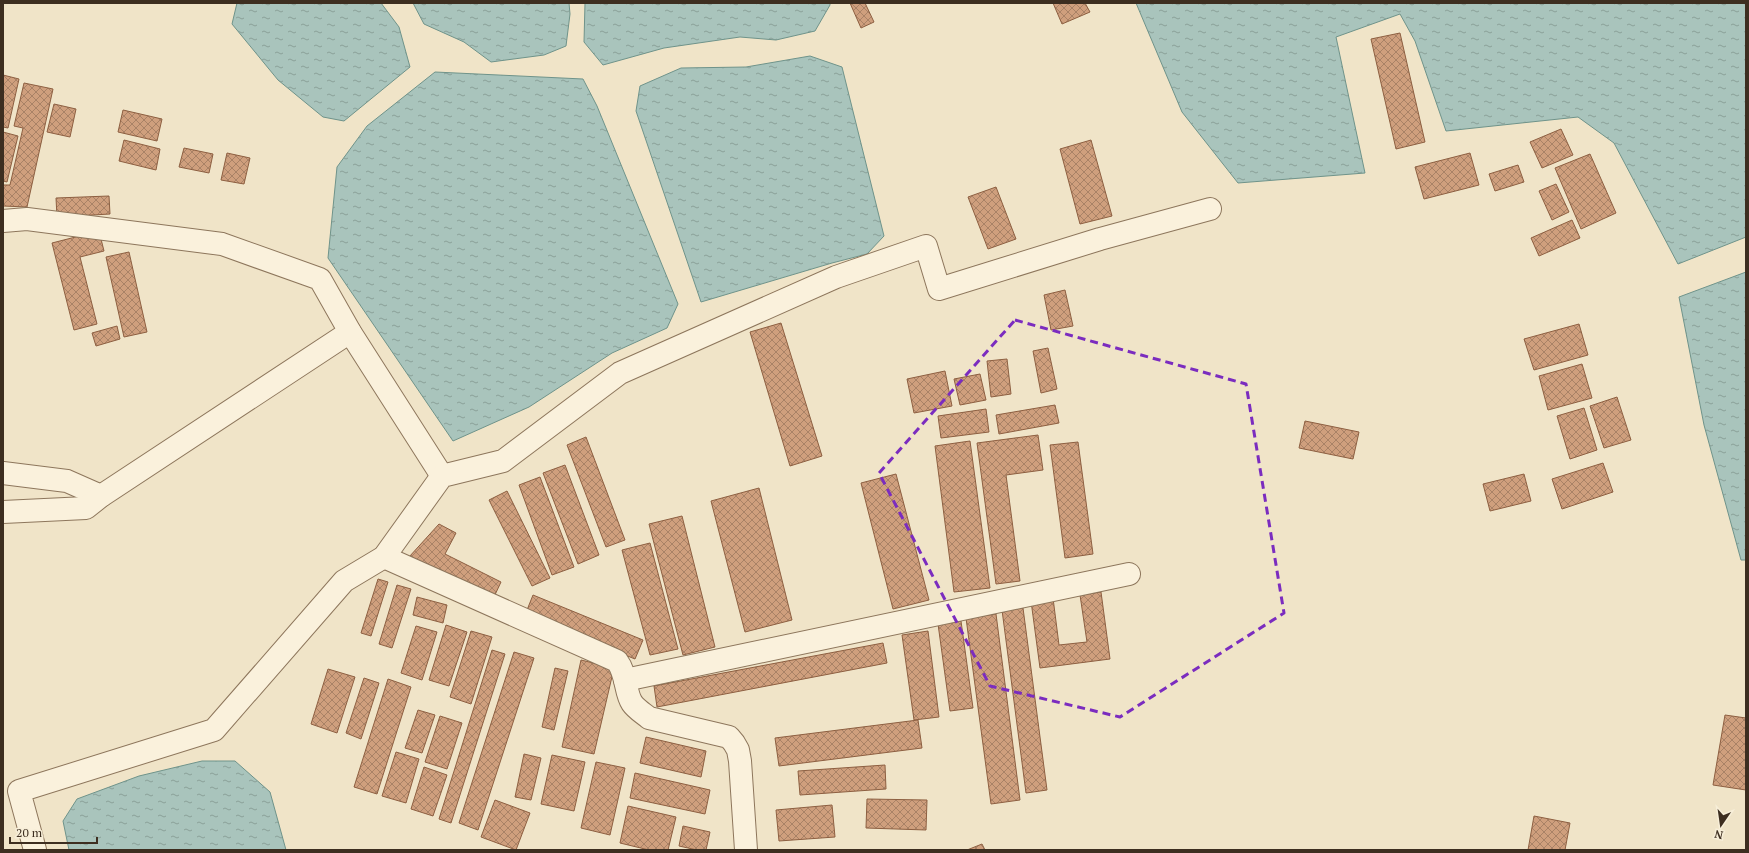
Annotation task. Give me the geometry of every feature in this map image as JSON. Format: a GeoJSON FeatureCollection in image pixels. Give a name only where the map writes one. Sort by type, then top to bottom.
{"type":"FeatureCollection","features":[{"type":"Feature","properties":{"kind":"street"},"geometry":{"type":"LineString","coordinates":[[35,850],[19,792],[214,730],[344,581],[384,557],[442,476],[503,461],[620,373],[836,277],[926,246],[939,289],[1100,239],[1210,209]]}},
{"type":"Feature","properties":{"kind":"street"},"geometry":{"type":"LineString","coordinates":[[3,221],[27,219],[222,244],[320,279],[350,332],[442,476]]}},
{"type":"Feature","properties":{"kind":"street"},"geometry":{"type":"LineString","coordinates":[[3,512],[86,508],[101,496],[350,332]]}},
{"type":"Feature","properties":{"kind":"street"},"geometry":{"type":"LineString","coordinates":[[3,473],[67,481],[101,496]]}},
{"type":"Feature","properties":{"kind":"street"},"geometry":{"type":"LineString","coordinates":[[384,557],[617,661],[622,668],[626,680],[630,702],[649,718],[728,737],[738,750],[740,761],[746,850]]}},
{"type":"Feature","properties":{"kind":"street"},"geometry":{"type":"LineString","coordinates":[[626,680],[1129,574]]}},
{"type":"Feature","properties":{"kind":"highlighted area"},"geometry":{"type":"Polygon","coordinates":[[[1015,320],[1246,384],[1284,613],[1120,717],[990,686],[879,473],[1015,320]]]}},
{"type":"Feature","properties":{"kind":"water"},"geometry":{"type":"Polygon","coordinates":[[[237,3],[381,3],[399,27],[410,67],[344,121],[323,117],[278,80],[232,24],[237,3]]]}},
{"type":"Feature","properties":{"kind":"water"},"geometry":{"type":"Polygon","coordinates":[[[413,3],[569,3],[570,14],[566,46],[544,55],[491,62],[464,42],[424,24],[413,3]]]}},
{"type":"Feature","properties":{"kind":"water"},"geometry":{"type":"Polygon","coordinates":[[[585,3],[830,3],[830,5],[815,31],[776,40],[740,37],[664,48],[603,65],[584,42],[585,3]]]}},
{"type":"Feature","properties":{"kind":"water"},"geometry":{"type":"Polygon","coordinates":[[[1136,3],[1746,3],[1746,237],[1678,264],[1614,143],[1578,117],[1446,131],[1415,41],[1400,14],[1336,37],[1365,173],[1238,183],[1182,112],[1136,3]]]}},
{"type":"Feature","properties":{"kind":"water"},"geometry":{"type":"Polygon","coordinates":[[[810,56],[842,67],[884,236],[867,254],[701,302],[636,111],[640,86],[681,68],[746,67],[810,56]]]}},
{"type":"Feature","properties":{"kind":"water"},"geometry":{"type":"Polygon","coordinates":[[[435,72],[583,79],[597,106],[678,304],[667,328],[612,353],[529,407],[453,441],[328,258],[337,167],[367,126],[435,72]]]}},
{"type":"Feature","properties":{"kind":"water"},"geometry":{"type":"Polygon","coordinates":[[[1746,272],[1746,560],[1741,560],[1704,425],[1679,297],[1746,272]]]}},
{"type":"Feature","properties":{"kind":"water"},"geometry":{"type":"Polygon","coordinates":[[[202,761],[235,761],[270,792],[286,850],[69,850],[63,821],[77,799],[139,776],[202,761]]]}},
{"type":"Feature","properties":{"kind":"building"},"geometry":{"type":"Polygon","coordinates":[[[850,3],[865,3],[874,22],[861,28],[850,3]]]}},
{"type":"Feature","properties":{"kind":"building"},"geometry":{"type":"Polygon","coordinates":[[[1053,3],[1085,3],[1090,12],[1062,24],[1053,3]]]}},
{"type":"Feature","properties":{"kind":"building"},"geometry":{"type":"Polygon","coordinates":[[[1400,33],[1425,142],[1396,149],[1371,39],[1400,33]]]}},
{"type":"Feature","properties":{"kind":"building"},"geometry":{"type":"Polygon","coordinates":[[[3,75],[19,79],[8,128],[3,127],[3,75]]]}},
{"type":"Feature","properties":{"kind":"building"},"geometry":{"type":"Polygon","coordinates":[[[24,83],[53,89],[27,207],[3,206],[3,185],[10,185],[23,128],[14,126],[24,83]]]}},
{"type":"Feature","properties":{"kind":"building"},"geometry":{"type":"Polygon","coordinates":[[[54,104],[76,109],[70,137],[47,132],[54,104]]]}},
{"type":"Feature","properties":{"kind":"building"},"geometry":{"type":"Polygon","coordinates":[[[123,110],[162,119],[157,141],[118,132],[123,110]]]}},
{"type":"Feature","properties":{"kind":"building"},"geometry":{"type":"Polygon","coordinates":[[[1561,129],[1573,155],[1542,168],[1530,142],[1561,129]]]}},
{"type":"Feature","properties":{"kind":"building"},"geometry":{"type":"Polygon","coordinates":[[[3,132],[18,136],[7,182],[3,181],[3,132]]]}},
{"type":"Feature","properties":{"kind":"building"},"geometry":{"type":"Polygon","coordinates":[[[124,140],[160,149],[156,170],[119,161],[124,140]]]}},
{"type":"Feature","properties":{"kind":"building"},"geometry":{"type":"Polygon","coordinates":[[[1091,140],[1112,216],[1080,224],[1060,149],[1091,140]]]}},
{"type":"Feature","properties":{"kind":"building"},"geometry":{"type":"Polygon","coordinates":[[[184,148],[213,154],[209,173],[179,167],[184,148]]]}},
{"type":"Feature","properties":{"kind":"building"},"geometry":{"type":"Polygon","coordinates":[[[227,153],[250,158],[244,184],[221,180],[227,153]]]}},
{"type":"Feature","properties":{"kind":"building"},"geometry":{"type":"Polygon","coordinates":[[[1470,153],[1479,185],[1424,199],[1415,167],[1470,153]]]}},
{"type":"Feature","properties":{"kind":"building"},"geometry":{"type":"Polygon","coordinates":[[[1590,154],[1616,213],[1581,229],[1555,168],[1590,154]]]}},
{"type":"Feature","properties":{"kind":"building"},"geometry":{"type":"Polygon","coordinates":[[[1518,165],[1524,182],[1495,191],[1489,174],[1518,165]]]}},
{"type":"Feature","properties":{"kind":"building"},"geometry":{"type":"Polygon","coordinates":[[[1556,184],[1569,212],[1552,220],[1539,191],[1556,184]]]}},
{"type":"Feature","properties":{"kind":"building"},"geometry":{"type":"Polygon","coordinates":[[[996,187],[1016,239],[988,249],[968,197],[996,187]]]}},
{"type":"Feature","properties":{"kind":"building"},"geometry":{"type":"Polygon","coordinates":[[[109,196],[110,214],[57,217],[56,198],[109,196]]]}},
{"type":"Feature","properties":{"kind":"building"},"geometry":{"type":"Polygon","coordinates":[[[1572,220],[1580,238],[1539,256],[1531,238],[1572,220]]]}},
{"type":"Feature","properties":{"kind":"building"},"geometry":{"type":"Polygon","coordinates":[[[99,231],[104,251],[80,257],[97,324],[74,330],[52,243],[99,231]]]}},
{"type":"Feature","properties":{"kind":"building"},"geometry":{"type":"Polygon","coordinates":[[[129,252],[147,332],[124,337],[106,257],[129,252]]]}},
{"type":"Feature","properties":{"kind":"building"},"geometry":{"type":"Polygon","coordinates":[[[1065,290],[1073,326],[1051,330],[1044,295],[1065,290]]]}},
{"type":"Feature","properties":{"kind":"building"},"geometry":{"type":"Polygon","coordinates":[[[781,323],[822,456],[790,466],[750,332],[781,323]]]}},
{"type":"Feature","properties":{"kind":"building"},"geometry":{"type":"Polygon","coordinates":[[[1579,324],[1588,355],[1534,370],[1524,339],[1579,324]]]}},
{"type":"Feature","properties":{"kind":"building"},"geometry":{"type":"Polygon","coordinates":[[[117,326],[120,339],[96,346],[92,333],[117,326]]]}},
{"type":"Feature","properties":{"kind":"building"},"geometry":{"type":"Polygon","coordinates":[[[1048,348],[1057,389],[1041,393],[1033,351],[1048,348]]]}},
{"type":"Feature","properties":{"kind":"building"},"geometry":{"type":"Polygon","coordinates":[[[1007,359],[1011,394],[991,397],[987,361],[1007,359]]]}},
{"type":"Feature","properties":{"kind":"building"},"geometry":{"type":"Polygon","coordinates":[[[1582,364],[1592,398],[1548,410],[1539,376],[1582,364]]]}},
{"type":"Feature","properties":{"kind":"building"},"geometry":{"type":"Polygon","coordinates":[[[945,371],[952,406],[914,413],[907,379],[945,371]]]}},
{"type":"Feature","properties":{"kind":"building"},"geometry":{"type":"Polygon","coordinates":[[[980,374],[986,400],[960,405],[954,379],[980,374]]]}},
{"type":"Feature","properties":{"kind":"building"},"geometry":{"type":"Polygon","coordinates":[[[1617,397],[1631,440],[1604,448],[1590,406],[1617,397]]]}},
{"type":"Feature","properties":{"kind":"building"},"geometry":{"type":"Polygon","coordinates":[[[1055,405],[1059,423],[999,434],[996,415],[1055,405]]]}},
{"type":"Feature","properties":{"kind":"building"},"geometry":{"type":"Polygon","coordinates":[[[1584,408],[1597,450],[1570,459],[1557,416],[1584,408]]]}},
{"type":"Feature","properties":{"kind":"building"},"geometry":{"type":"Polygon","coordinates":[[[986,409],[989,432],[941,438],[938,416],[986,409]]]}},
{"type":"Feature","properties":{"kind":"building"},"geometry":{"type":"Polygon","coordinates":[[[1305,421],[1359,432],[1353,459],[1299,448],[1305,421]]]}},
{"type":"Feature","properties":{"kind":"building"},"geometry":{"type":"Polygon","coordinates":[[[1038,435],[1043,470],[1006,475],[1020,581],[996,584],[977,443],[1038,435]]]}},
{"type":"Feature","properties":{"kind":"building"},"geometry":{"type":"Polygon","coordinates":[[[586,437],[625,540],[606,547],[567,445],[586,437]]]}},
{"type":"Feature","properties":{"kind":"building"},"geometry":{"type":"Polygon","coordinates":[[[970,441],[990,588],[954,592],[935,446],[970,441]]]}},
{"type":"Feature","properties":{"kind":"building"},"geometry":{"type":"Polygon","coordinates":[[[1078,442],[1093,554],[1065,558],[1050,445],[1078,442]]]}},
{"type":"Feature","properties":{"kind":"building"},"geometry":{"type":"Polygon","coordinates":[[[1603,463],[1613,492],[1562,509],[1552,479],[1603,463]]]}},
{"type":"Feature","properties":{"kind":"building"},"geometry":{"type":"Polygon","coordinates":[[[565,465],[599,555],[578,564],[543,473],[565,465]]]}},
{"type":"Feature","properties":{"kind":"building"},"geometry":{"type":"Polygon","coordinates":[[[896,474],[929,600],[893,609],[861,483],[896,474]]]}},
{"type":"Feature","properties":{"kind":"building"},"geometry":{"type":"Polygon","coordinates":[[[1524,474],[1531,501],[1490,511],[1483,484],[1524,474]]]}},
{"type":"Feature","properties":{"kind":"building"},"geometry":{"type":"Polygon","coordinates":[[[540,477],[574,567],[552,575],[519,485],[540,477]]]}},
{"type":"Feature","properties":{"kind":"building"},"geometry":{"type":"Polygon","coordinates":[[[759,488],[792,620],[745,632],[711,501],[759,488]]]}},
{"type":"Feature","properties":{"kind":"building"},"geometry":{"type":"Polygon","coordinates":[[[507,491],[550,578],[532,586],[489,500],[507,491]]]}},
{"type":"Feature","properties":{"kind":"building"},"geometry":{"type":"Polygon","coordinates":[[[682,516],[715,647],[683,655],[649,524],[682,516]]]}},
{"type":"Feature","properties":{"kind":"building"},"geometry":{"type":"Polygon","coordinates":[[[439,524],[456,533],[445,554],[501,582],[493,599],[409,557],[439,524]]]}},
{"type":"Feature","properties":{"kind":"building"},"geometry":{"type":"Polygon","coordinates":[[[650,543],[678,649],[650,655],[622,550],[650,543]]]}},
{"type":"Feature","properties":{"kind":"building"},"geometry":{"type":"Polygon","coordinates":[[[378,579],[388,582],[371,636],[361,633],[378,579]]]}},
{"type":"Feature","properties":{"kind":"building"},"geometry":{"type":"Polygon","coordinates":[[[397,585],[411,589],[392,648],[379,644],[397,585]]]}},
{"type":"Feature","properties":{"kind":"building"},"geometry":{"type":"Polygon","coordinates":[[[1101,592],[1110,659],[1040,668],[1031,601],[1053,598],[1059,645],[1087,642],[1080,595],[1101,592]]]}},
{"type":"Feature","properties":{"kind":"building"},"geometry":{"type":"Polygon","coordinates":[[[533,595],[643,640],[635,659],[525,615],[533,595]]]}},
{"type":"Feature","properties":{"kind":"building"},"geometry":{"type":"Polygon","coordinates":[[[417,597],[447,605],[443,623],[413,615],[417,597]]]}},
{"type":"Feature","properties":{"kind":"building"},"geometry":{"type":"Polygon","coordinates":[[[1023,608],[1047,790],[1026,793],[1002,610],[1023,608]]]}},
{"type":"Feature","properties":{"kind":"building"},"geometry":{"type":"Polygon","coordinates":[[[996,614],[1020,800],[991,804],[966,618],[996,614]]]}},
{"type":"Feature","properties":{"kind":"building"},"geometry":{"type":"Polygon","coordinates":[[[961,621],[973,708],[950,711],[938,624],[961,621]]]}},
{"type":"Feature","properties":{"kind":"building"},"geometry":{"type":"Polygon","coordinates":[[[446,625],[467,632],[449,686],[429,680],[446,625]]]}},
{"type":"Feature","properties":{"kind":"building"},"geometry":{"type":"Polygon","coordinates":[[[416,626],[437,632],[422,680],[401,673],[416,626]]]}},
{"type":"Feature","properties":{"kind":"building"},"geometry":{"type":"Polygon","coordinates":[[[471,631],[492,637],[471,704],[450,697],[471,631]]]}},
{"type":"Feature","properties":{"kind":"building"},"geometry":{"type":"Polygon","coordinates":[[[928,631],[939,717],[914,720],[902,635],[928,631]]]}},
{"type":"Feature","properties":{"kind":"building"},"geometry":{"type":"Polygon","coordinates":[[[883,643],[887,663],[657,707],[654,686],[883,643]]]}},
{"type":"Feature","properties":{"kind":"building"},"geometry":{"type":"Polygon","coordinates":[[[492,650],[505,654],[451,823],[439,819],[492,650]]]}},
{"type":"Feature","properties":{"kind":"building"},"geometry":{"type":"Polygon","coordinates":[[[514,652],[534,658],[478,830],[459,823],[514,652]]]}},
{"type":"Feature","properties":{"kind":"building"},"geometry":{"type":"Polygon","coordinates":[[[581,660],[614,668],[594,754],[562,747],[581,660]]]}},
{"type":"Feature","properties":{"kind":"building"},"geometry":{"type":"Polygon","coordinates":[[[555,668],[568,671],[554,730],[542,727],[555,668]]]}},
{"type":"Feature","properties":{"kind":"building"},"geometry":{"type":"Polygon","coordinates":[[[328,669],[355,677],[337,733],[311,724],[328,669]]]}},
{"type":"Feature","properties":{"kind":"building"},"geometry":{"type":"Polygon","coordinates":[[[364,678],[379,683],[361,739],[346,733],[364,678]]]}},
{"type":"Feature","properties":{"kind":"building"},"geometry":{"type":"Polygon","coordinates":[[[388,679],[411,687],[377,794],[354,787],[388,679]]]}},
{"type":"Feature","properties":{"kind":"building"},"geometry":{"type":"Polygon","coordinates":[[[418,710],[435,715],[422,753],[405,748],[418,710]]]}},
{"type":"Feature","properties":{"kind":"building"},"geometry":{"type":"Polygon","coordinates":[[[1725,715],[1746,718],[1746,790],[1713,785],[1725,715]]]}},
{"type":"Feature","properties":{"kind":"building"},"geometry":{"type":"Polygon","coordinates":[[[440,716],[462,723],[447,769],[425,762],[440,716]]]}},
{"type":"Feature","properties":{"kind":"building"},"geometry":{"type":"Polygon","coordinates":[[[918,720],[922,748],[779,766],[775,738],[918,720]]]}},
{"type":"Feature","properties":{"kind":"building"},"geometry":{"type":"Polygon","coordinates":[[[646,737],[706,751],[701,777],[640,763],[646,737]]]}},
{"type":"Feature","properties":{"kind":"building"},"geometry":{"type":"Polygon","coordinates":[[[396,752],[419,759],[406,803],[382,796],[396,752]]]}},
{"type":"Feature","properties":{"kind":"building"},"geometry":{"type":"Polygon","coordinates":[[[524,754],[541,758],[531,800],[515,797],[524,754]]]}},
{"type":"Feature","properties":{"kind":"building"},"geometry":{"type":"Polygon","coordinates":[[[552,755],[585,762],[574,811],[541,804],[552,755]]]}},
{"type":"Feature","properties":{"kind":"building"},"geometry":{"type":"Polygon","coordinates":[[[596,762],[625,768],[610,835],[581,828],[596,762]]]}},
{"type":"Feature","properties":{"kind":"building"},"geometry":{"type":"Polygon","coordinates":[[[885,765],[886,789],[800,795],[798,771],[885,765]]]}},
{"type":"Feature","properties":{"kind":"building"},"geometry":{"type":"Polygon","coordinates":[[[424,767],[447,775],[433,816],[411,809],[424,767]]]}},
{"type":"Feature","properties":{"kind":"building"},"geometry":{"type":"Polygon","coordinates":[[[635,773],[710,790],[705,814],[630,798],[635,773]]]}},
{"type":"Feature","properties":{"kind":"building"},"geometry":{"type":"Polygon","coordinates":[[[867,799],[927,800],[926,830],[866,828],[867,799]]]}},
{"type":"Feature","properties":{"kind":"building"},"geometry":{"type":"Polygon","coordinates":[[[495,800],[530,813],[516,850],[481,837],[495,800]]]}},
{"type":"Feature","properties":{"kind":"building"},"geometry":{"type":"Polygon","coordinates":[[[832,805],[835,837],[779,841],[776,810],[832,805]]]}},
{"type":"Feature","properties":{"kind":"building"},"geometry":{"type":"Polygon","coordinates":[[[628,806],[676,817],[668,850],[649,850],[620,843],[628,806]]]}},
{"type":"Feature","properties":{"kind":"building"},"geometry":{"type":"Polygon","coordinates":[[[1534,816],[1570,823],[1565,850],[1528,850],[1534,816]]]}},
{"type":"Feature","properties":{"kind":"building"},"geometry":{"type":"Polygon","coordinates":[[[683,826],[710,832],[706,850],[697,850],[679,846],[683,826]]]}},
{"type":"Feature","properties":{"kind":"building"},"geometry":{"type":"Polygon","coordinates":[[[982,844],[985,850],[967,850],[982,844]]]}}]}
